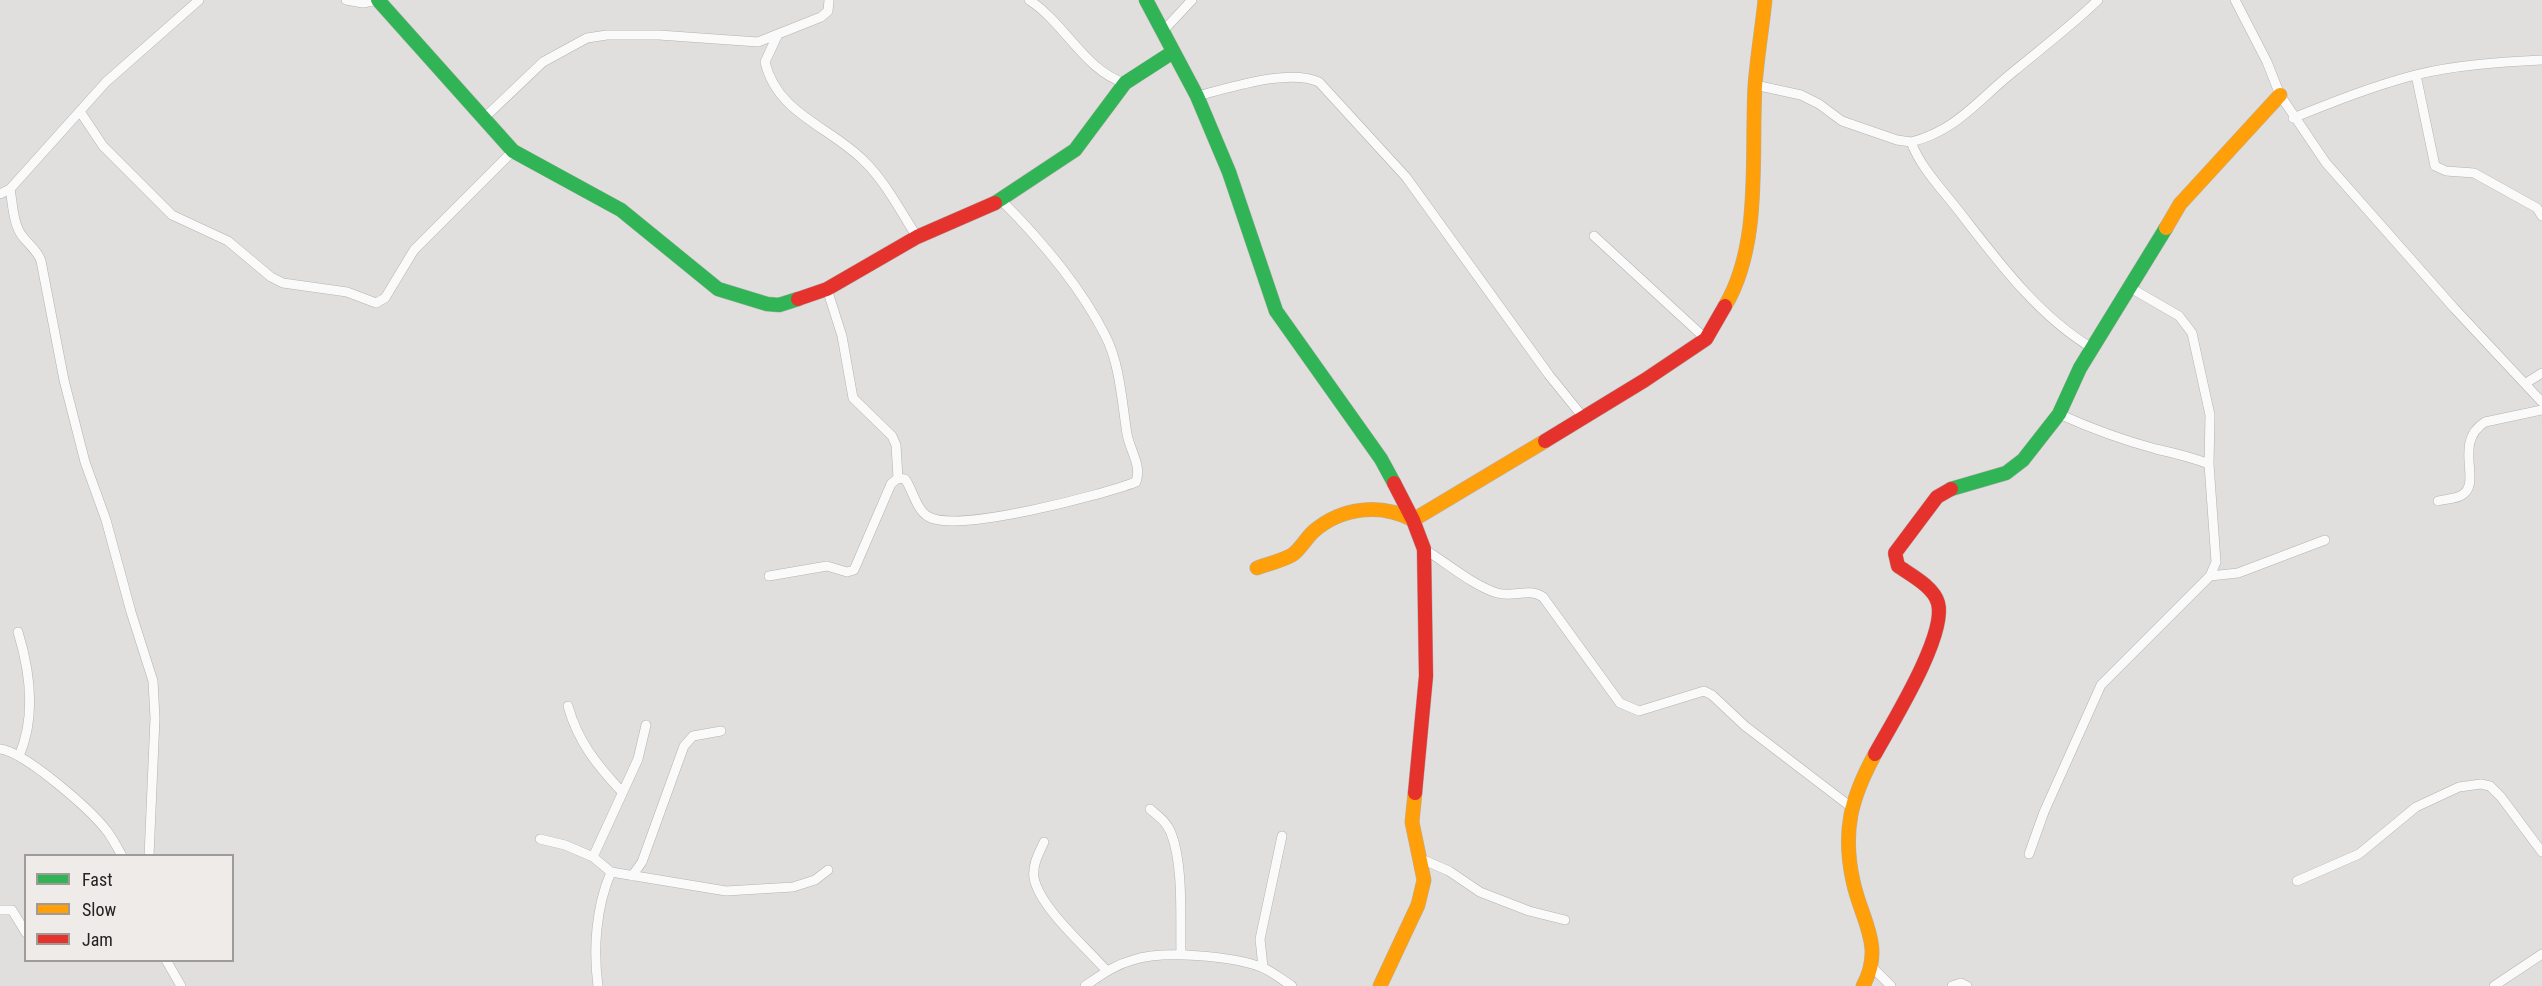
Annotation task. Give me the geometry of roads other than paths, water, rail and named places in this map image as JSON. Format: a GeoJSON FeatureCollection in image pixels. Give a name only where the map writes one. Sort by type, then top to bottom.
{"type":"FeatureCollection","features":[{"type":"Feature","properties":{"kind":"street"},"geometry":{"type":"LineString","coordinates":[[0,194],[10,189],[81,113],[106,82],[199,0]]}},
{"type":"Feature","properties":{"kind":"street"},"geometry":{"type":"LineString","coordinates":[[346,0],[363,3],[378,0],[513,151],[621,210],[718,289],[766,304],[779,305],[827,289],[917,237],[1001,200],[1075,150],[1125,83],[1173,52]]}},
{"type":"Feature","properties":{"kind":"street"},"geometry":{"type":"LineString","coordinates":[[483,119],[543,62],[587,38],[607,35],[659,34],[758,42],[821,17],[828,11],[829,0]]}},
{"type":"Feature","properties":{"kind":"street"},"geometry":{"type":"LineString","coordinates":[[1029,0],[1044,10],[1105,74],[1125,83]]}},
{"type":"Feature","properties":{"kind":"street"},"geometry":{"type":"LineString","coordinates":[[1146,0],[1197,96],[1246,216],[1257,261],[1276,311],[1381,459],[1413,520],[1424,549],[1426,676],[1412,822],[1424,880],[1419,905],[1380,986]]}},
{"type":"Feature","properties":{"kind":"street"},"geometry":{"type":"LineString","coordinates":[[1163,31],[1192,0]]}},
{"type":"Feature","properties":{"kind":"street"},"geometry":{"type":"LineString","coordinates":[[1413,520],[1706,339],[1733,293],[1747,240],[1752,201],[1755,85],[1765,0]]}},
{"type":"Feature","properties":{"kind":"street"},"geometry":{"type":"LineString","coordinates":[[1755,85],[1801,95],[1819,104],[1842,121],[1897,140],[1911,142],[1928,138],[1961,119],[1987,93],[2098,0]]}},
{"type":"Feature","properties":{"kind":"street"},"geometry":{"type":"LineString","coordinates":[[2235,0],[2267,62],[2280,95],[2293,118],[2326,163],[2369,214],[2419,265],[2454,309],[2542,402]]}},
{"type":"Feature","properties":{"kind":"street"},"geometry":{"type":"LineString","coordinates":[[779,33],[765,62],[778,91],[788,104],[865,161],[917,237]]}},
{"type":"Feature","properties":{"kind":"street"},"geometry":{"type":"LineString","coordinates":[[2293,118],[2357,93],[2416,75],[2497,62],[2542,60]]}},
{"type":"Feature","properties":{"kind":"street"},"geometry":{"type":"LineString","coordinates":[[2416,75],[2435,166],[2446,171],[2474,173],[2537,208],[2542,216]]}},
{"type":"Feature","properties":{"kind":"street"},"geometry":{"type":"LineString","coordinates":[[1197,96],[1243,84],[1290,78],[1308,76],[1319,82],[1406,177],[1549,375],[1583,417]]}},
{"type":"Feature","properties":{"kind":"street"},"geometry":{"type":"LineString","coordinates":[[1863,986],[1874,969],[1875,955],[1853,883],[1850,852],[1851,807],[1864,775],[1920,669],[1940,619],[1939,605],[1933,594],[1898,566],[1895,553],[1937,497],[1951,489],[2006,473],[2023,460],[2059,414],[2092,348],[2180,204],[2280,95]]}},
{"type":"Feature","properties":{"kind":"street"},"geometry":{"type":"LineString","coordinates":[[81,113],[104,146],[172,215],[228,241],[271,278],[283,283],[347,292],[376,303],[385,298],[414,250],[513,151]]}},
{"type":"Feature","properties":{"kind":"street"},"geometry":{"type":"LineString","coordinates":[[1911,142],[1925,169],[2018,283],[2067,333],[2092,348]]}},
{"type":"Feature","properties":{"kind":"street"},"geometry":{"type":"LineString","coordinates":[[10,189],[15,222],[22,237],[37,250],[41,261],[64,380],[85,462],[106,520],[153,681],[155,718],[149,854]]}},
{"type":"Feature","properties":{"kind":"street"},"geometry":{"type":"LineString","coordinates":[[769,576],[827,567],[848,572],[854,570],[891,484],[898,478],[905,479],[910,485],[922,512],[931,518],[945,520],[1011,515],[1112,491],[1136,482],[1138,467],[1128,439],[1115,364],[1106,336],[1061,268],[1035,235],[1001,200]]}},
{"type":"Feature","properties":{"kind":"street"},"geometry":{"type":"LineString","coordinates":[[1594,236],[1706,339]]}},
{"type":"Feature","properties":{"kind":"street"},"geometry":{"type":"LineString","coordinates":[[2029,854],[2044,812],[2101,685],[2210,576],[2216,562],[2209,464],[2210,416],[2192,333],[2179,316],[2129,287]]}},
{"type":"Feature","properties":{"kind":"street"},"geometry":{"type":"LineString","coordinates":[[827,289],[842,336],[853,398],[892,436],[896,445],[898,478]]}},
{"type":"Feature","properties":{"kind":"street"},"geometry":{"type":"LineString","coordinates":[[2526,383],[2542,373]]}},
{"type":"Feature","properties":{"kind":"street"},"geometry":{"type":"LineString","coordinates":[[2438,501],[2462,496],[2468,487],[2468,445],[2471,433],[2476,427],[2485,422],[2542,410]]}},
{"type":"Feature","properties":{"kind":"street"},"geometry":{"type":"LineString","coordinates":[[2059,414],[2125,440],[2183,454],[2209,464]]}},
{"type":"Feature","properties":{"kind":"street"},"geometry":{"type":"LineString","coordinates":[[1257,568],[1294,554],[1299,544],[1318,527],[1340,515],[1387,510],[1402,512],[1413,520]]}},
{"type":"Feature","properties":{"kind":"street"},"geometry":{"type":"LineString","coordinates":[[2210,576],[2238,573],[2325,540]]}},
{"type":"Feature","properties":{"kind":"street"},"geometry":{"type":"LineString","coordinates":[[1424,549],[1499,594],[1535,592],[1543,597],[1620,703],[1631,710],[1650,709],[1704,691],[1712,695],[1745,726],[1851,807]]}},
{"type":"Feature","properties":{"kind":"street"},"geometry":{"type":"LineString","coordinates":[[18,632],[27,663],[29,728],[19,756]]}},
{"type":"Feature","properties":{"kind":"street"},"geometry":{"type":"LineString","coordinates":[[568,706],[581,743],[596,765],[622,792]]}},
{"type":"Feature","properties":{"kind":"street"},"geometry":{"type":"LineString","coordinates":[[593,857],[638,759],[646,725]]}},
{"type":"Feature","properties":{"kind":"street"},"geometry":{"type":"LineString","coordinates":[[632,876],[642,862],[684,746],[693,736],[721,731]]}},
{"type":"Feature","properties":{"kind":"street"},"geometry":{"type":"LineString","coordinates":[[0,749],[19,756],[94,817],[106,830],[121,854]]}},
{"type":"Feature","properties":{"kind":"street"},"geometry":{"type":"LineString","coordinates":[[2297,881],[2359,854],[2416,807],[2459,787],[2481,784],[2490,786],[2501,797],[2542,852]]}},
{"type":"Feature","properties":{"kind":"street"},"geometry":{"type":"LineString","coordinates":[[1150,809],[1163,820],[1171,833],[1177,866],[1181,954]]}},
{"type":"Feature","properties":{"kind":"street"},"geometry":{"type":"LineString","coordinates":[[1263,968],[1260,939],[1282,836]]}},
{"type":"Feature","properties":{"kind":"street"},"geometry":{"type":"LineString","coordinates":[[540,839],[565,845],[593,857],[611,872],[726,891],[793,887],[815,880],[828,870]]}},
{"type":"Feature","properties":{"kind":"street"},"geometry":{"type":"LineString","coordinates":[[1044,842],[1035,864],[1034,878],[1043,899],[1106,970]]}},
{"type":"Feature","properties":{"kind":"street"},"geometry":{"type":"LineString","coordinates":[[1419,858],[1449,872],[1480,892],[1529,911],[1564,920]]}},
{"type":"Feature","properties":{"kind":"street"},"geometry":{"type":"LineString","coordinates":[[598,986],[597,933],[603,892],[611,872]]}},
{"type":"Feature","properties":{"kind":"street"},"geometry":{"type":"LineString","coordinates":[[0,910],[12,910],[24,930]]}},
{"type":"Feature","properties":{"kind":"street"},"geometry":{"type":"LineString","coordinates":[[1085,986],[1106,970],[1135,959],[1181,954],[1247,963],[1263,968],[1292,986]]}},
{"type":"Feature","properties":{"kind":"street"},"geometry":{"type":"LineString","coordinates":[[2494,986],[2542,954]]}},
{"type":"Feature","properties":{"kind":"street"},"geometry":{"type":"LineString","coordinates":[[167,962],[181,986]]}},
{"type":"Feature","properties":{"kind":"street"},"geometry":{"type":"LineString","coordinates":[[1874,969],[1891,986]]}},
{"type":"Feature","properties":{"kind":"street"},"geometry":{"type":"LineString","coordinates":[[1952,986],[1961,982],[1967,986]]}}]}
